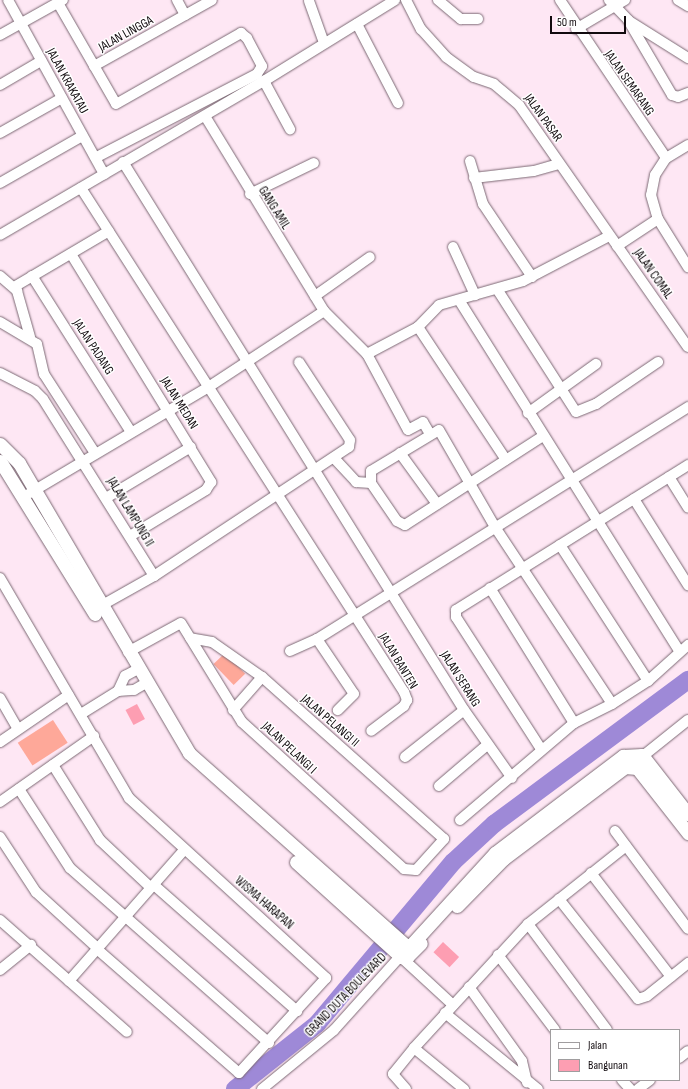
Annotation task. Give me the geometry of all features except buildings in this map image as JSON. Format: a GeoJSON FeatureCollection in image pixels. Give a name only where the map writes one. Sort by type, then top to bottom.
{"type":"FeatureCollection","features":[{"type":"Feature","properties":{"kind":"main road"},"geometry":{"type":"LineString","coordinates":[[0,444],[14,456],[29,493],[135,671],[184,759],[377,936],[403,951],[410,954],[504,858],[625,767],[632,766],[688,833]]}},
{"type":"Feature","properties":{"kind":"main road"},"geometry":{"type":"LineString","coordinates":[[0,461],[29,493]]}},
{"type":"Feature","properties":{"kind":"main road"},"geometry":{"type":"LineString","coordinates":[[97,608],[128,652],[135,671]]}},
{"type":"Feature","properties":{"kind":"main road"},"geometry":{"type":"LineString","coordinates":[[143,685],[195,760],[375,920],[403,951]]}},
{"type":"Feature","properties":{"kind":"main road"},"geometry":{"type":"LineString","coordinates":[[403,951],[506,843],[623,756],[642,755],[688,814]]}},
{"type":"Feature","properties":{"kind":"street","name":"JALAN KRAKATAU"},"geometry":{"type":"LineString","coordinates":[[8,0],[104,174]]}},
{"type":"Feature","properties":{"kind":"street"},"geometry":{"type":"LineString","coordinates":[[177,0],[185,15]]}},
{"type":"Feature","properties":{"kind":"street","name":"JALAN LINGGA"},"geometry":{"type":"LineString","coordinates":[[94,66],[212,0]]}},
{"type":"Feature","properties":{"kind":"street"},"geometry":{"type":"LineString","coordinates":[[0,235],[264,81],[395,0]]}},
{"type":"Feature","properties":{"kind":"street","name":"JALAN PASAR"},"geometry":{"type":"LineString","coordinates":[[406,0],[421,29],[446,57],[512,97],[609,236]]}},
{"type":"Feature","properties":{"kind":"street"},"geometry":{"type":"LineString","coordinates":[[438,0],[461,19],[478,19]]}},
{"type":"Feature","properties":{"kind":"street","name":"JALAN SEMARANG"},"geometry":{"type":"LineString","coordinates":[[560,0],[576,29],[666,158]]}},
{"type":"Feature","properties":{"kind":"street"},"geometry":{"type":"LineString","coordinates":[[576,29],[611,4],[625,0]]}},
{"type":"Feature","properties":{"kind":"street"},"geometry":{"type":"LineString","coordinates":[[678,0],[688,6]]}},
{"type":"Feature","properties":{"kind":"street"},"geometry":{"type":"LineString","coordinates":[[0,35],[61,1],[94,66],[116,104],[241,33],[247,38],[262,66],[257,74],[95,158]]}},
{"type":"Feature","properties":{"kind":"street"},"geometry":{"type":"LineString","coordinates":[[309,1],[324,43]]}},
{"type":"Feature","properties":{"kind":"street"},"geometry":{"type":"LineString","coordinates":[[611,4],[628,20],[688,58]]}},
{"type":"Feature","properties":{"kind":"street"},"geometry":{"type":"LineString","coordinates":[[628,20],[672,95],[678,97],[688,93]]}},
{"type":"Feature","properties":{"kind":"street"},"geometry":{"type":"LineString","coordinates":[[357,24],[398,103]]}},
{"type":"Feature","properties":{"kind":"street"},"geometry":{"type":"LineString","coordinates":[[0,85],[41,61]]}},
{"type":"Feature","properties":{"kind":"street"},"geometry":{"type":"LineString","coordinates":[[264,81],[290,129]]}},
{"type":"Feature","properties":{"kind":"street"},"geometry":{"type":"LineString","coordinates":[[0,133],[62,98]]}},
{"type":"Feature","properties":{"kind":"street","name":"GANG AMIL"},"geometry":{"type":"LineString","coordinates":[[205,116],[250,194],[324,311],[367,354],[409,431],[423,422],[430,434]]}},
{"type":"Feature","properties":{"kind":"street"},"geometry":{"type":"LineString","coordinates":[[0,183],[82,136]]}},
{"type":"Feature","properties":{"kind":"street"},"geometry":{"type":"LineString","coordinates":[[688,145],[666,158],[652,185],[658,219],[688,267]]}},
{"type":"Feature","properties":{"kind":"street"},"geometry":{"type":"LineString","coordinates":[[470,160],[474,178],[483,204],[532,277]]}},
{"type":"Feature","properties":{"kind":"street","name":"JALAN SERANG"},"geometry":{"type":"LineString","coordinates":[[123,162],[464,710],[487,745],[512,778]]}},
{"type":"Feature","properties":{"kind":"street"},"geometry":{"type":"LineString","coordinates":[[250,194],[314,163]]}},
{"type":"Feature","properties":{"kind":"street"},"geometry":{"type":"LineString","coordinates":[[474,178],[534,171],[559,164]]}},
{"type":"Feature","properties":{"kind":"street"},"geometry":{"type":"LineString","coordinates":[[81,188],[276,497],[354,614]]}},
{"type":"Feature","properties":{"kind":"street"},"geometry":{"type":"LineString","coordinates":[[617,246],[658,219]]}},
{"type":"Feature","properties":{"kind":"street"},"geometry":{"type":"LineString","coordinates":[[14,287],[109,231]]}},
{"type":"Feature","properties":{"kind":"street"},"geometry":{"type":"LineString","coordinates":[[367,354],[418,327],[434,308],[532,277],[609,236]]}},
{"type":"Feature","properties":{"kind":"street","name":"JALAN COMAL"},"geometry":{"type":"LineString","coordinates":[[609,236],[688,347]]}},
{"type":"Feature","properties":{"kind":"street"},"geometry":{"type":"LineString","coordinates":[[453,247],[475,295]]}},
{"type":"Feature","properties":{"kind":"street","name":"JALAN MEDAN"},"geometry":{"type":"LineString","coordinates":[[71,254],[210,478],[209,488],[130,536]]}},
{"type":"Feature","properties":{"kind":"street"},"geometry":{"type":"LineString","coordinates":[[315,296],[370,257]]}},
{"type":"Feature","properties":{"kind":"street"},"geometry":{"type":"LineString","coordinates":[[0,276],[14,287],[25,309],[30,337]]}},
{"type":"Feature","properties":{"kind":"street","name":"JALAN PADANG"},"geometry":{"type":"LineString","coordinates":[[32,276],[131,432]]}},
{"type":"Feature","properties":{"kind":"street"},"geometry":{"type":"LineString","coordinates":[[497,289],[562,388],[574,410],[580,412],[658,362]]}},
{"type":"Feature","properties":{"kind":"street"},"geometry":{"type":"LineString","coordinates":[[459,300],[528,413],[679,651]]}},
{"type":"Feature","properties":{"kind":"street"},"geometry":{"type":"LineString","coordinates":[[29,493],[207,388],[324,311]]}},
{"type":"Feature","properties":{"kind":"street"},"geometry":{"type":"LineString","coordinates":[[0,322],[30,337],[37,344],[44,374],[95,453]]}},
{"type":"Feature","properties":{"kind":"street"},"geometry":{"type":"LineString","coordinates":[[418,327],[506,460]]}},
{"type":"Feature","properties":{"kind":"street"},"geometry":{"type":"LineString","coordinates":[[97,608],[154,576],[276,497],[314,470],[334,458],[351,443],[299,362]]}},
{"type":"Feature","properties":{"kind":"street"},"geometry":{"type":"LineString","coordinates":[[528,413],[596,364]]}},
{"type":"Feature","properties":{"kind":"street","name":"JALAN LAMPUNG II"},"geometry":{"type":"LineString","coordinates":[[0,373],[35,391],[43,400],[84,461],[154,576]]}},
{"type":"Feature","properties":{"kind":"street"},"geometry":{"type":"LineString","coordinates":[[43,400],[55,392]]}},
{"type":"Feature","properties":{"kind":"street"},"geometry":{"type":"LineString","coordinates":[[290,652],[317,638],[688,407]]}},
{"type":"Feature","properties":{"kind":"street"},"geometry":{"type":"LineString","coordinates":[[543,436],[468,483],[405,524],[400,524],[371,483],[371,471],[430,434],[439,430],[468,483],[495,527],[612,704]]}},
{"type":"Feature","properties":{"kind":"street"},"geometry":{"type":"LineString","coordinates":[[106,498],[191,447]]}},
{"type":"Feature","properties":{"kind":"street"},"geometry":{"type":"LineString","coordinates":[[400,453],[437,504]]}},
{"type":"Feature","properties":{"kind":"street"},"geometry":{"type":"LineString","coordinates":[[334,458],[356,482],[371,483]]}},
{"type":"Feature","properties":{"kind":"street"},"geometry":{"type":"LineString","coordinates":[[541,749],[456,615],[458,607],[598,522],[688,465]]}},
{"type":"Feature","properties":{"kind":"street"},"geometry":{"type":"LineString","coordinates":[[669,477],[688,507]]}},
{"type":"Feature","properties":{"kind":"street"},"geometry":{"type":"LineString","coordinates":[[634,499],[688,585]]}},
{"type":"Feature","properties":{"kind":"street"},"geometry":{"type":"LineString","coordinates":[[560,545],[648,681]]}},
{"type":"Feature","properties":{"kind":"street"},"geometry":{"type":"LineString","coordinates":[[0,578],[130,798],[183,849],[67,979]]}},
{"type":"Feature","properties":{"kind":"street"},"geometry":{"type":"LineString","coordinates":[[490,588],[574,723]]}},
{"type":"Feature","properties":{"kind":"street","name":"JALAN BANTEN"},"geometry":{"type":"LineString","coordinates":[[354,614],[406,700],[371,731]]}},
{"type":"Feature","properties":{"kind":"street","name":"JALAN PELANGI I"},"geometry":{"type":"LineString","coordinates":[[128,652],[181,623],[233,710],[258,738],[406,871]]}},
{"type":"Feature","properties":{"kind":"street","name":"JALAN PELANGI II"},"geometry":{"type":"LineString","coordinates":[[190,638],[212,642],[262,677],[444,839],[416,870],[406,871]]}},
{"type":"Feature","properties":{"kind":"street"},"geometry":{"type":"LineString","coordinates":[[317,638],[354,694],[338,710]]}},
{"type":"Feature","properties":{"kind":"street"},"geometry":{"type":"LineString","coordinates":[[460,820],[512,778],[541,749],[574,723],[612,704],[648,681],[688,644]]}},
{"type":"Feature","properties":{"kind":"street"},"geometry":{"type":"LineString","coordinates":[[118,691],[123,679],[135,671]]}},
{"type":"Feature","properties":{"kind":"street"},"geometry":{"type":"LineString","coordinates":[[233,710],[262,677]]}},
{"type":"Feature","properties":{"kind":"street"},"geometry":{"type":"LineString","coordinates":[[81,714],[118,691],[143,685]]}},
{"type":"Feature","properties":{"kind":"street"},"geometry":{"type":"LineString","coordinates":[[0,742],[69,695]]}},
{"type":"Feature","properties":{"kind":"street"},"geometry":{"type":"LineString","coordinates":[[0,698],[18,729]]}},
{"type":"Feature","properties":{"kind":"street"},"geometry":{"type":"LineString","coordinates":[[405,757],[464,710]]}},
{"type":"Feature","properties":{"kind":"street"},"geometry":{"type":"LineString","coordinates":[[632,766],[642,755],[688,720]]}},
{"type":"Feature","properties":{"kind":"street"},"geometry":{"type":"LineString","coordinates":[[0,802],[94,736]]}},
{"type":"Feature","properties":{"kind":"street"},"geometry":{"type":"LineString","coordinates":[[439,786],[487,745]]}},
{"type":"Feature","properties":{"kind":"street"},"geometry":{"type":"LineString","coordinates":[[53,765],[100,840],[297,1011]]}},
{"type":"Feature","properties":{"kind":"street"},"geometry":{"type":"LineString","coordinates":[[19,789],[67,864],[269,1044]]}},
{"type":"Feature","properties":{"kind":"street"},"geometry":{"type":"LineString","coordinates":[[615,831],[688,930]]}},
{"type":"Feature","properties":{"kind":"street"},"geometry":{"type":"LineString","coordinates":[[0,837],[36,892],[96,948]]}},
{"type":"Feature","properties":{"kind":"street"},"geometry":{"type":"LineString","coordinates":[[406,1089],[393,1074],[445,1013],[528,924],[626,846]]}},
{"type":"Feature","properties":{"kind":"street","name":"WISMA HARAPAN"},"geometry":{"type":"LineString","coordinates":[[96,948],[236,1072],[242,1073],[269,1044],[325,979],[324,973],[183,849]]}},
{"type":"Feature","properties":{"kind":"street"},"geometry":{"type":"LineString","coordinates":[[592,873],[671,977]]}},
{"type":"Feature","properties":{"kind":"street"},"geometry":{"type":"LineString","coordinates":[[559,899],[636,998],[644,998],[688,964]]}},
{"type":"Feature","properties":{"kind":"street"},"geometry":{"type":"LineString","coordinates":[[2,919],[127,1032]]}},
{"type":"Feature","properties":{"kind":"street"},"geometry":{"type":"LineString","coordinates":[[528,924],[606,1029]]}},
{"type":"Feature","properties":{"kind":"street"},"geometry":{"type":"LineString","coordinates":[[0,970],[30,945]]}},
{"type":"Feature","properties":{"kind":"street"},"geometry":{"type":"LineString","coordinates":[[403,951],[453,1005]]}},
{"type":"Feature","properties":{"kind":"street","name":"GRAND DUTA BOULEVARD"},"geometry":{"type":"LineString","coordinates":[[262,1089],[334,1030],[403,951]]}},
{"type":"Feature","properties":{"kind":"street"},"geometry":{"type":"LineString","coordinates":[[498,955],[554,1029]]}},
{"type":"Feature","properties":{"kind":"street"},"geometry":{"type":"LineString","coordinates":[[469,988],[522,1061],[527,1082]]}},
{"type":"Feature","properties":{"kind":"street"},"geometry":{"type":"LineString","coordinates":[[445,1013],[527,1082],[538,1089]]}},
{"type":"Feature","properties":{"kind":"street"},"geometry":{"type":"LineString","coordinates":[[414,1048],[464,1089]]}},
{"type":"Feature","properties":{"kind":"street"},"geometry":{"type":"LineString","coordinates":[[680,1057],[688,1051]]}},
{"type":"Feature","properties":{"kind":"street"},"geometry":{"type":"LineString","coordinates":[[623,1081],[630,1089]]}},
{"type":"Feature","properties":{"kind":"street"},"geometry":{"type":"LineString","coordinates":[[638,1089],[649,1081]]}},
{"type":"Feature","properties":{"kind":"shaded area"},"geometry":{"type":"Polygon","coordinates":[[[225,653],[245,674],[234,685],[213,664],[225,653]]]}},
{"type":"Feature","properties":{"kind":"shaded area"},"geometry":{"type":"Polygon","coordinates":[[[53,720],[68,743],[32,766],[18,743],[53,720]]]}},
{"type":"Feature","properties":{"kind":"waterway"},"geometry":{"type":"LineString","coordinates":[[235,1089],[317,1024],[453,862],[494,824],[688,680]]}}]}
